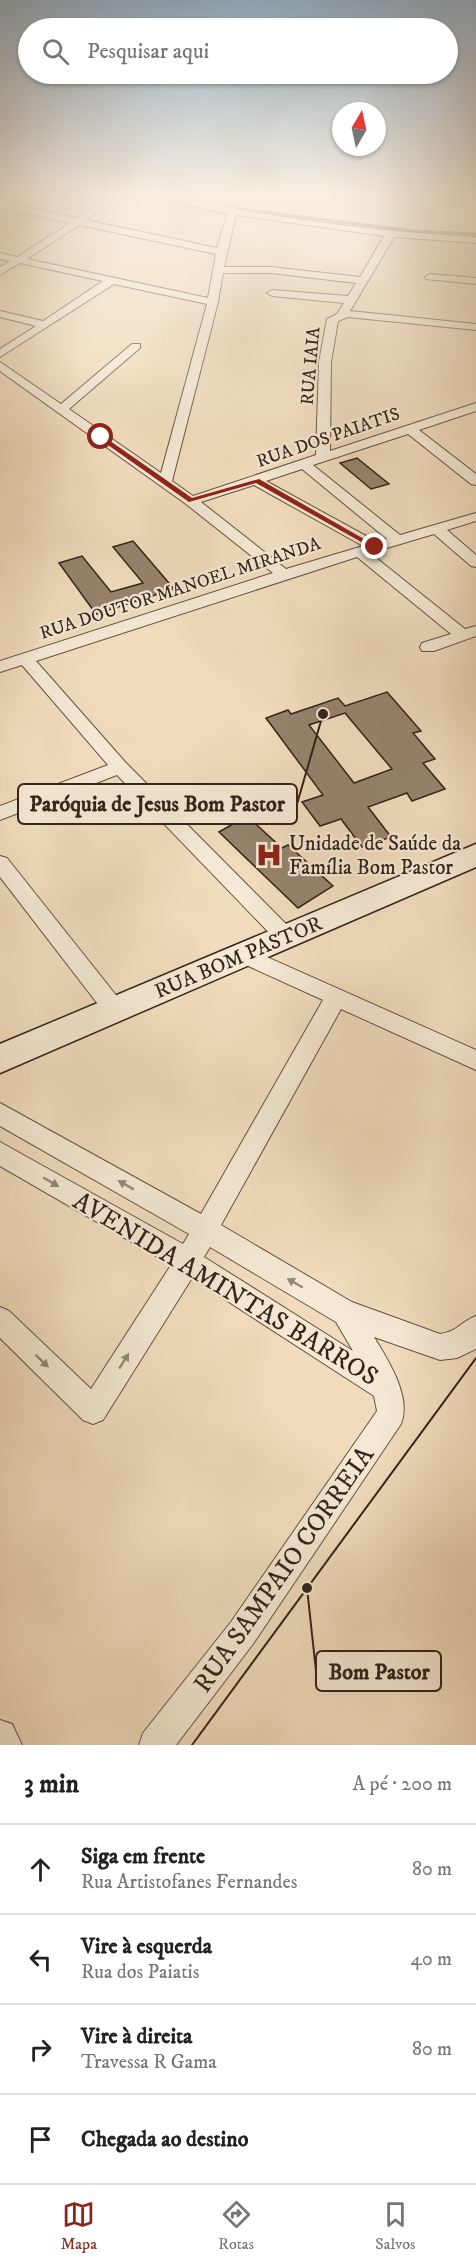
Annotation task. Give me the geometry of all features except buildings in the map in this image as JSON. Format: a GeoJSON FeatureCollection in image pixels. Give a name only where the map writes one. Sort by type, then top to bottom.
{"type":"FeatureCollection","features":[{"type":"Feature","properties":{"kind":"main road","name":"RUA BOM PASTOR"},"geometry":{"type":"LineString","coordinates":[[0,1059],[476,855]]}},
{"type":"Feature","properties":{"kind":"street"},"geometry":{"type":"LineString","coordinates":[[91,276],[213,302]]}},
{"type":"Feature","properties":{"kind":"street"},"geometry":{"type":"LineString","coordinates":[[165,483],[213,302],[217,276]]}},
{"type":"Feature","properties":{"kind":"street"},"geometry":{"type":"LineString","coordinates":[[329,276],[361,280]]}},
{"type":"Feature","properties":{"kind":"street","name":"RUA IAIA"},"geometry":{"type":"LineString","coordinates":[[323,457],[326,363],[331,321],[351,300],[363,276]]}},
{"type":"Feature","properties":{"kind":"street"},"geometry":{"type":"LineString","coordinates":[[430,277],[476,281]]}},
{"type":"Feature","properties":{"kind":"street"},"geometry":{"type":"LineString","coordinates":[[0,354],[111,281]]}},
{"type":"Feature","properties":{"kind":"street"},"geometry":{"type":"LineString","coordinates":[[272,293],[351,300]]}},
{"type":"Feature","properties":{"kind":"street"},"geometry":{"type":"LineString","coordinates":[[0,314],[44,324]]}},
{"type":"Feature","properties":{"kind":"street"},"geometry":{"type":"LineString","coordinates":[[339,315],[476,327]]}},
{"type":"Feature","properties":{"kind":"street"},"geometry":{"type":"LineString","coordinates":[[61,410],[136,346]]}},
{"type":"Feature","properties":{"kind":"street"},"geometry":{"type":"LineString","coordinates":[[0,366],[191,501],[284,574]]}},
{"type":"Feature","properties":{"kind":"street","name":"RUA DOS PAIATIS"},"geometry":{"type":"LineString","coordinates":[[191,501],[476,407]]}},
{"type":"Feature","properties":{"kind":"street"},"geometry":{"type":"LineString","coordinates":[[409,428],[476,481]]}},
{"type":"Feature","properties":{"kind":"street"},"geometry":{"type":"LineString","coordinates":[[304,464],[397,540]]}},
{"type":"Feature","properties":{"kind":"street"},"geometry":{"type":"LineString","coordinates":[[257,481],[375,547]]}},
{"type":"Feature","properties":{"kind":"street","name":"RUA DOUTOR MANOEL MIRANDA"},"geometry":{"type":"LineString","coordinates":[[0,667],[284,574],[476,516]]}},
{"type":"Feature","properties":{"kind":"street"},"geometry":{"type":"LineString","coordinates":[[437,529],[476,563]]}},
{"type":"Feature","properties":{"kind":"street"},"geometry":{"type":"LineString","coordinates":[[359,551],[470,633]]}},
{"type":"Feature","properties":{"kind":"street"},"geometry":{"type":"LineString","coordinates":[[428,647],[470,633]]}},
{"type":"Feature","properties":{"kind":"street"},"geometry":{"type":"LineString","coordinates":[[24,658],[120,767],[286,937]]}},
{"type":"Feature","properties":{"kind":"street"},"geometry":{"type":"LineString","coordinates":[[0,813],[120,767]]}},
{"type":"Feature","properties":{"kind":"street"},"geometry":{"type":"LineString","coordinates":[[0,863],[115,1010]]}},
{"type":"Feature","properties":{"kind":"street"},"geometry":{"type":"LineString","coordinates":[[242,954],[476,1060]]}},
{"type":"Feature","properties":{"kind":"street"},"geometry":{"type":"LineString","coordinates":[[0,1320],[93,1410],[188,1261],[336,997]]}},
{"type":"Feature","properties":{"kind":"street","name":"AVENIDA AMINTAS BARROS"},"geometry":{"type":"LineString","coordinates":[[0,1114],[204,1229],[345,1313],[440,1347],[457,1345],[470,1337],[476,1329]]}},
{"type":"Feature","properties":{"kind":"street","name":"AVENIDA AMINTAS BARROS"},"geometry":{"type":"LineString","coordinates":[[0,1153],[188,1261],[386,1387]]}},
{"type":"Feature","properties":{"kind":"street","name":"AVENIDA AMINTAS BARROS"},"geometry":{"type":"LineString","coordinates":[[345,1313],[386,1387]]}},
{"type":"Feature","properties":{"kind":"street","name":"RUA SAMPAIO CORREIA"},"geometry":{"type":"LineString","coordinates":[[156,1745],[242,1633],[391,1414],[391,1402],[386,1387]]}},
{"type":"Feature","properties":{"kind":"street"},"geometry":{"type":"LineString","coordinates":[[0,1736],[6,1745]]}},
{"type":"Feature","properties":{"kind":"tram line"},"geometry":{"type":"LineString","coordinates":[[192,1745],[476,1358]]}},
{"type":"Feature","properties":{"kind":"place","name":"Paróquia de Jesus Bom Pastor"},"geometry":{"type":"Point","coordinates":[323,714]}},
{"type":"Feature","properties":{"kind":"place","name":"Unidade de Saúde da Família Bom Pastor"},"geometry":{"type":"Point","coordinates":[269,855]}},
{"type":"Feature","properties":{"kind":"place","name":"Bom Pastor"},"geometry":{"type":"Point","coordinates":[307,1588]}},
{"type":"Feature","properties":{"kind":"route"},"geometry":{"type":"LineString","coordinates":[[101,437],[191,501],[257,481],[375,547]]}}]}
